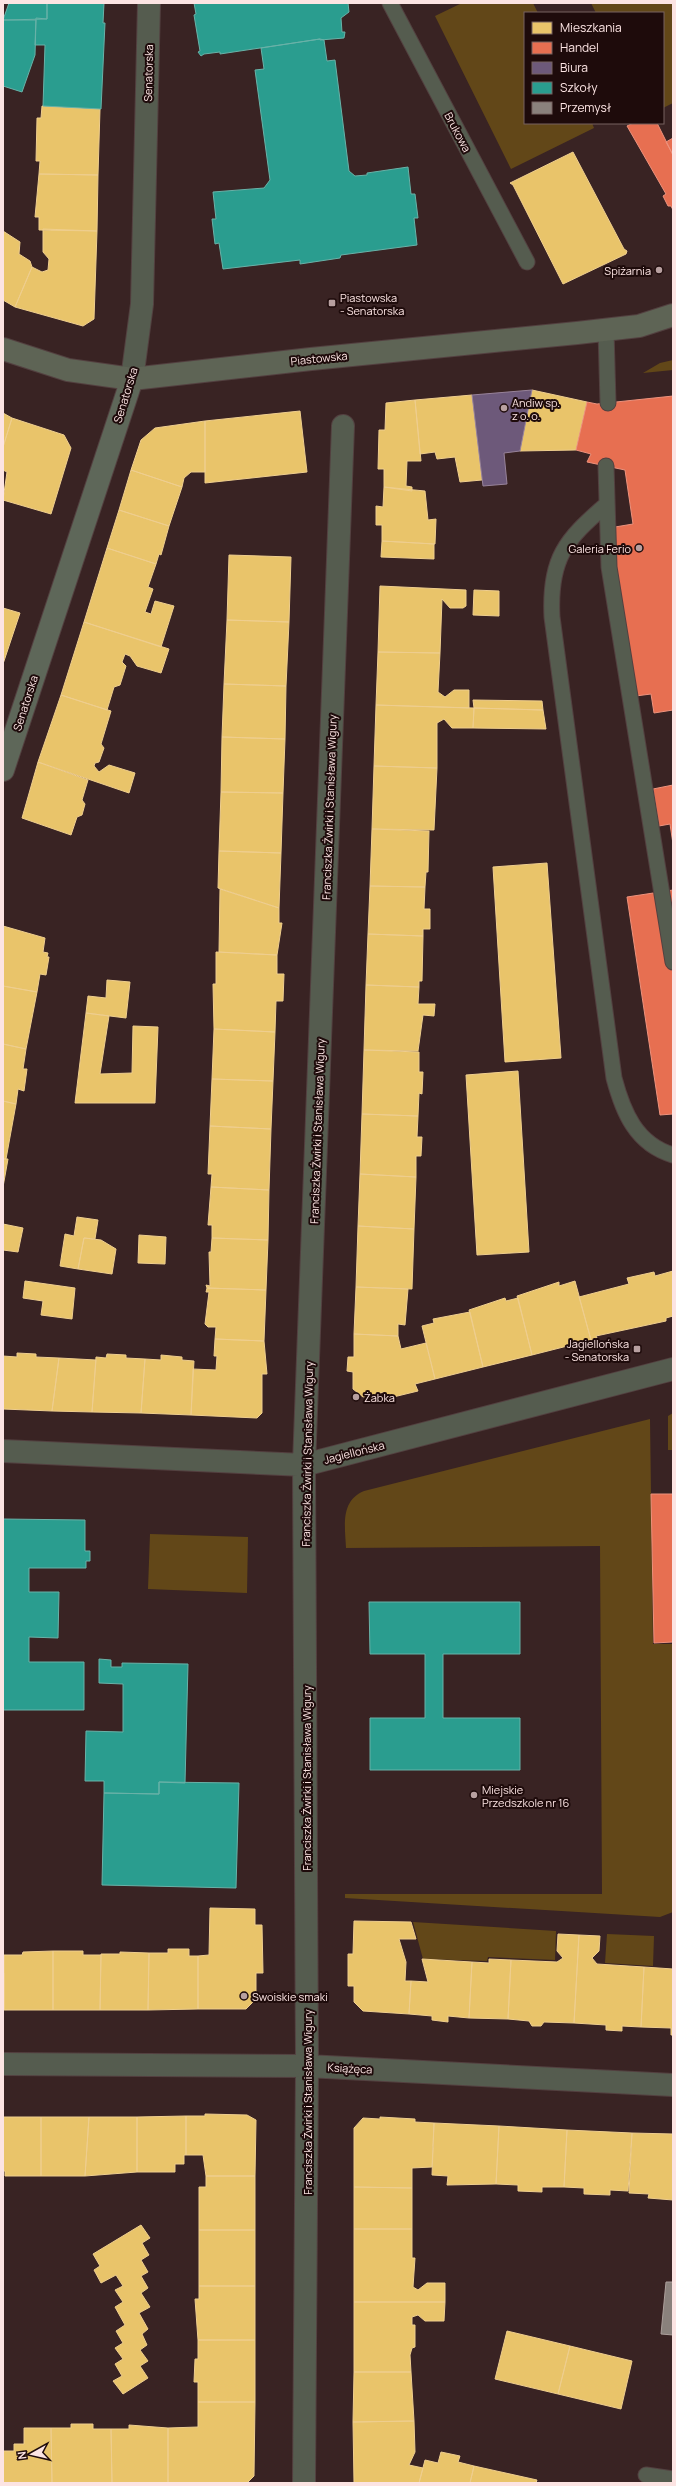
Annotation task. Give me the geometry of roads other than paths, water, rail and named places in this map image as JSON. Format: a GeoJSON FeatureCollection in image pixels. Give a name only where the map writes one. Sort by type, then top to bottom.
{"type":"FeatureCollection","features":[{"type":"Feature","properties":{"kind":"main road","name":"Piastowska"},"geometry":{"type":"LineString","coordinates":[[3,349],[68,370],[132,380],[310,359],[606,330],[639,326],[673,315]]}},
{"type":"Feature","properties":{"kind":"main road","name":"Piastowska"},"geometry":{"type":"LineString","coordinates":[[639,326],[673,329]]}},
{"type":"Feature","properties":{"kind":"street","name":"Senatorska"},"geometry":{"type":"LineString","coordinates":[[3,770],[132,380],[142,304],[149,3]]}},
{"type":"Feature","properties":{"kind":"street","name":"Franciszka Żwirki i Stanisława Wigury"},"geometry":{"type":"LineString","coordinates":[[304,2483],[307,2066],[304,1465],[343,426]]}},
{"type":"Feature","properties":{"kind":"street","name":"Jagiellońska"},"geometry":{"type":"LineString","coordinates":[[3,1451],[304,1465],[673,1369]]}},
{"type":"Feature","properties":{"kind":"street","name":"Książęca"},"geometry":{"type":"LineString","coordinates":[[3,2064],[307,2066],[673,2085]]}},
{"type":"Feature","properties":{"kind":"lane","name":"Brukowa"},"geometry":{"type":"LineString","coordinates":[[390,3],[527,262]]}},
{"type":"Feature","properties":{"kind":"lane"},"geometry":{"type":"LineString","coordinates":[[606,330],[608,403]]}},
{"type":"Feature","properties":{"kind":"lane"},"geometry":{"type":"LineString","coordinates":[[606,466],[609,567],[673,962]]}},
{"type":"Feature","properties":{"kind":"lane"},"geometry":{"type":"LineString","coordinates":[[607,504],[577,530],[560,558],[551,594],[552,617],[614,1078],[621,1104],[633,1128],[649,1144],[673,1155]]}},
{"type":"Feature","properties":{"kind":"lane"},"geometry":{"type":"LineString","coordinates":[[646,2475],[673,2479]]}},
{"type":"Feature","properties":{"kind":"place","name":"Spiżarnia"},"geometry":{"type":"Point","coordinates":[659,270]}},
{"type":"Feature","properties":{"kind":"place","name":"Piastowska - Senatorska"},"geometry":{"type":"Point","coordinates":[332,303]}},
{"type":"Feature","properties":{"kind":"place","name":"Andiw sp. z o. o."},"geometry":{"type":"Point","coordinates":[504,408]}},
{"type":"Feature","properties":{"kind":"place","name":"Galeria Ferio"},"geometry":{"type":"Point","coordinates":[639,548]}},
{"type":"Feature","properties":{"kind":"place","name":"Jagiellońska - Senatorska"},"geometry":{"type":"Point","coordinates":[637,1349]}},
{"type":"Feature","properties":{"kind":"place","name":"Żabka"},"geometry":{"type":"Point","coordinates":[356,1397]}},
{"type":"Feature","properties":{"kind":"place","name":"Miejskie Przedszkole nr 16"},"geometry":{"type":"Point","coordinates":[474,1795]}},
{"type":"Feature","properties":{"kind":"place","name":"Swoiskie smaki"},"geometry":{"type":"Point","coordinates":[244,1996]}}]}
